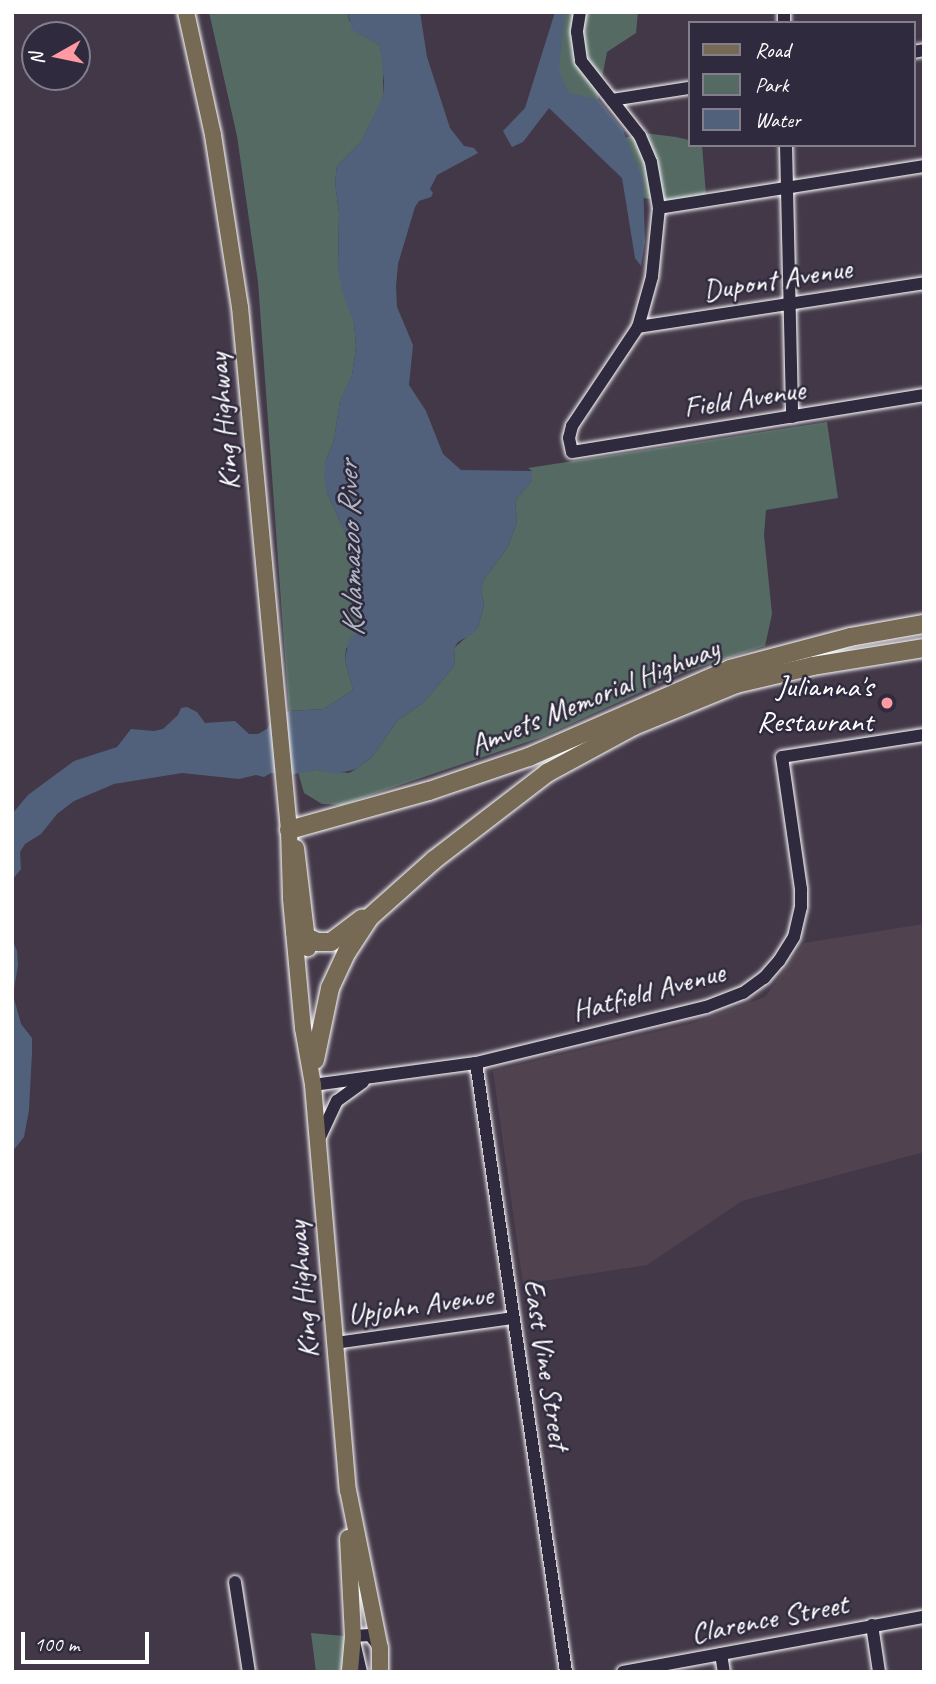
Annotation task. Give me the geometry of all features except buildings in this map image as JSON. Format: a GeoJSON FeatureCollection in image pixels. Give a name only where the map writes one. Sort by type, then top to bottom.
{"type":"FeatureCollection","features":[{"type":"Feature","properties":{"kind":"highway","name":"Amvets Memorial Highway"},"geometry":{"type":"LineString","coordinates":[[289,830],[429,790],[517,761],[730,669],[850,637],[924,624]]}},
{"type":"Feature","properties":{"kind":"highway"},"geometry":{"type":"LineString","coordinates":[[782,672],[787,664],[820,653],[924,634]]}},
{"type":"Feature","properties":{"kind":"highway","name":"Amvets Memorial Highway"},"geometry":{"type":"LineString","coordinates":[[315,1060],[330,988],[346,952],[370,917],[392,895],[494,812],[577,756],[689,702],[782,672],[924,648]]}},
{"type":"Feature","properties":{"kind":"highway"},"geometry":{"type":"LineString","coordinates":[[301,936],[324,943],[338,939],[392,895]]}},
{"type":"Feature","properties":{"kind":"main road","name":"King Highway"},"geometry":{"type":"LineString","coordinates":[[186,12],[214,135],[237,282],[289,830],[291,899],[301,936],[315,1060],[313,1085]]}},
{"type":"Feature","properties":{"kind":"main road","name":"King Highway"},"geometry":{"type":"LineString","coordinates":[[301,936],[303,1028],[313,1085],[348,1490],[354,1636],[350,1672]]}},
{"type":"Feature","properties":{"kind":"main road","name":"King Highway"},"geometry":{"type":"LineString","coordinates":[[348,1490],[380,1648],[380,1672]]}},
{"type":"Feature","properties":{"kind":"street"},"geometry":{"type":"LineString","coordinates":[[580,12],[577,32],[581,61],[645,147],[659,208],[652,277],[638,327]]}},
{"type":"Feature","properties":{"kind":"street"},"geometry":{"type":"LineString","coordinates":[[612,100],[688,88]]}},
{"type":"Feature","properties":{"kind":"street"},"geometry":{"type":"LineString","coordinates":[[786,147],[792,417]]}},
{"type":"Feature","properties":{"kind":"street"},"geometry":{"type":"LineString","coordinates":[[659,208],[924,166]]}},
{"type":"Feature","properties":{"kind":"street","name":"Dupont Avenue"},"geometry":{"type":"LineString","coordinates":[[638,327],[924,283]]}},
{"type":"Feature","properties":{"kind":"street","name":"Field Avenue"},"geometry":{"type":"LineString","coordinates":[[638,327],[572,426],[569,438],[572,452],[924,395]]}},
{"type":"Feature","properties":{"kind":"street","name":"Hatfield Avenue"},"geometry":{"type":"LineString","coordinates":[[313,1085],[476,1063],[718,1004],[743,993],[764,978],[779,961],[794,936],[801,907],[801,889],[782,757],[924,735]]}},
{"type":"Feature","properties":{"kind":"street","name":"East Vine Street"},"geometry":{"type":"LineString","coordinates":[[476,1063],[566,1672]]}},
{"type":"Feature","properties":{"kind":"street"},"geometry":{"type":"LineString","coordinates":[[318,1144],[332,1106],[347,1091],[369,1079]]}},
{"type":"Feature","properties":{"kind":"street","name":"Upjohn Avenue"},"geometry":{"type":"LineString","coordinates":[[335,1343],[513,1318]]}},
{"type":"Feature","properties":{"kind":"street"},"geometry":{"type":"LineString","coordinates":[[235,1582],[249,1672]]}},
{"type":"Feature","properties":{"kind":"street","name":"Clarence Street"},"geometry":{"type":"LineString","coordinates":[[623,1672],[924,1617]]}},
{"type":"Feature","properties":{"kind":"street"},"geometry":{"type":"LineString","coordinates":[[872,1625],[879,1672]]}},
{"type":"Feature","properties":{"kind":"street"},"geometry":{"type":"LineString","coordinates":[[361,1672],[354,1636],[370,1635],[380,1648],[385,1672]]}},
{"type":"Feature","properties":{"kind":"street"},"geometry":{"type":"LineString","coordinates":[[721,1654],[724,1672]]}},
{"type":"Feature","properties":{"kind":"shaded area"},"geometry":{"type":"Polygon","coordinates":[[[924,924],[924,1152],[742,1201],[647,1265],[523,1284],[493,1071],[693,1023],[765,997],[804,943],[924,924]]]}},
{"type":"Feature","properties":{"kind":"green space"},"geometry":{"type":"Polygon","coordinates":[[[209,12],[348,12],[349,20],[362,35],[380,45],[383,63],[383,96],[379,106],[361,142],[337,166],[335,182],[339,213],[338,268],[354,323],[356,347],[352,375],[340,401],[334,440],[325,462],[327,493],[349,540],[358,617],[357,634],[346,649],[345,660],[353,690],[324,709],[289,711],[258,282],[237,136],[209,12]]]}},
{"type":"Feature","properties":{"kind":"green space"},"geometry":{"type":"Polygon","coordinates":[[[560,12],[638,12],[636,33],[607,52],[598,99],[574,110],[550,85],[560,12]]]}},
{"type":"Feature","properties":{"kind":"green space"},"geometry":{"type":"Polygon","coordinates":[[[644,133],[688,140],[688,147],[702,147],[706,195],[682,201],[642,198],[624,138],[644,133]]]}},
{"type":"Feature","properties":{"kind":"green space"},"geometry":{"type":"Polygon","coordinates":[[[827,422],[838,498],[766,510],[764,535],[772,614],[765,646],[685,672],[542,737],[341,805],[322,804],[304,793],[298,772],[316,770],[349,773],[356,769],[372,757],[398,720],[424,702],[455,665],[454,648],[478,627],[484,605],[481,589],[483,581],[507,548],[517,522],[515,501],[532,480],[532,471],[528,468],[827,422]]]}},
{"type":"Feature","properties":{"kind":"green space"},"geometry":{"type":"Polygon","coordinates":[[[311,1633],[344,1636],[347,1640],[343,1672],[316,1672],[311,1633]]]}},
{"type":"Feature","properties":{"kind":"water","name":"Kalamazoo River"},"geometry":{"type":"Polygon","coordinates":[[[348,12],[420,12],[427,57],[450,128],[464,146],[474,148],[478,153],[437,175],[430,189],[433,193],[431,197],[419,201],[415,207],[398,264],[396,286],[397,307],[413,345],[409,385],[426,411],[443,454],[461,470],[532,471],[532,480],[515,501],[517,522],[507,548],[483,581],[481,589],[484,605],[478,627],[474,633],[458,642],[454,648],[455,665],[424,702],[398,720],[372,757],[356,769],[336,774],[316,770],[289,775],[271,773],[264,777],[256,775],[239,779],[182,773],[114,784],[74,801],[57,814],[41,834],[25,844],[20,852],[21,869],[12,880],[12,814],[28,795],[74,761],[117,747],[131,729],[163,729],[178,715],[181,708],[187,707],[197,712],[205,723],[235,721],[249,734],[258,734],[267,729],[273,718],[289,711],[324,709],[353,690],[345,660],[349,639],[357,633],[358,617],[349,540],[327,493],[324,478],[325,462],[334,440],[340,400],[352,375],[356,347],[354,323],[342,291],[338,268],[339,213],[335,182],[337,166],[361,142],[383,96],[384,82],[380,45],[352,30],[348,12]]]}},
{"type":"Feature","properties":{"kind":"water"},"geometry":{"type":"Polygon","coordinates":[[[555,12],[565,12],[559,71],[569,93],[598,99],[623,130],[643,180],[645,242],[641,266],[635,258],[622,178],[549,108],[523,142],[512,147],[503,131],[525,108],[555,12]]]}},
{"type":"Feature","properties":{"kind":"water"},"geometry":{"type":"Polygon","coordinates":[[[12,939],[17,951],[18,965],[13,995],[21,1024],[32,1038],[32,1053],[29,1110],[24,1137],[12,1152],[12,939]]]}},
{"type":"Feature","properties":{"kind":"place","name":"Julianna's Restaurant"},"geometry":{"type":"Point","coordinates":[887,703]}}]}
